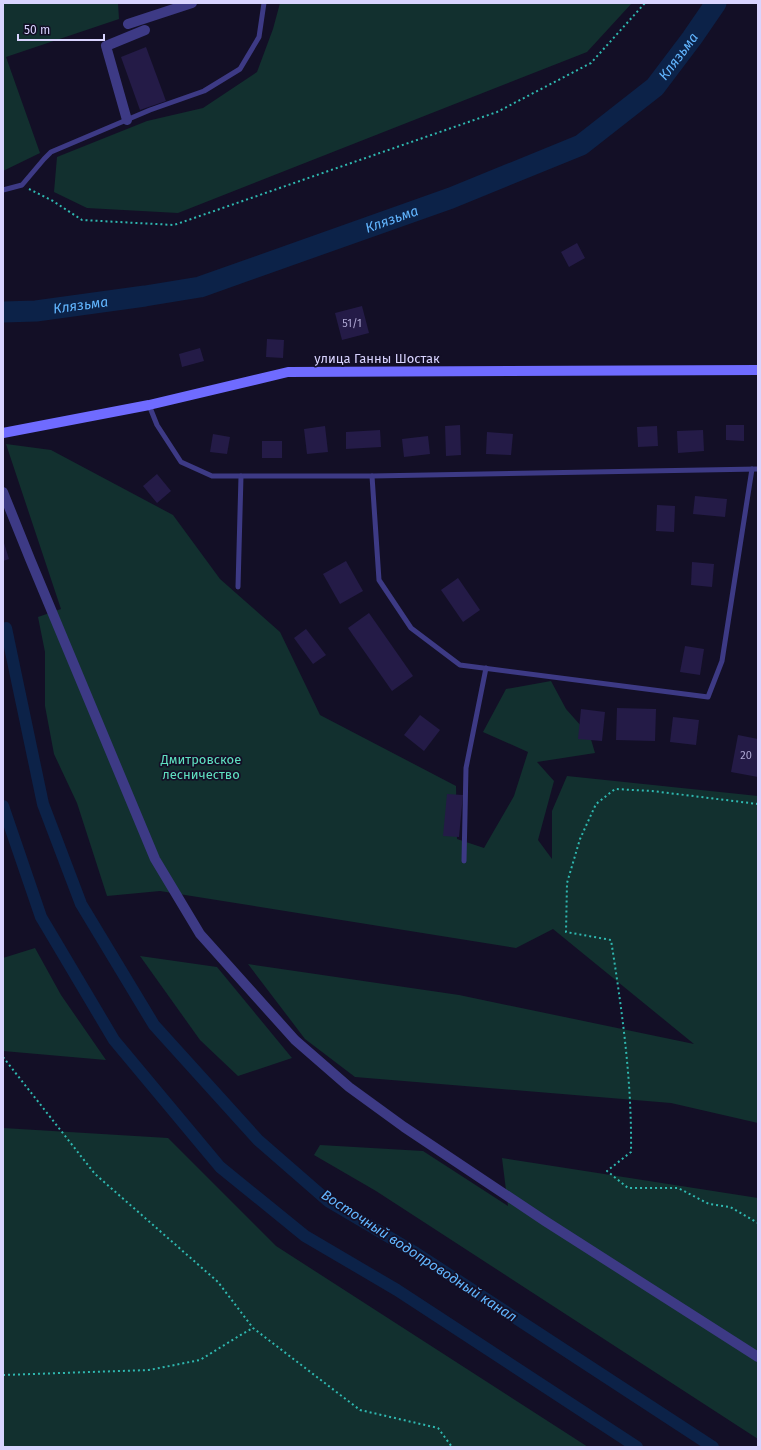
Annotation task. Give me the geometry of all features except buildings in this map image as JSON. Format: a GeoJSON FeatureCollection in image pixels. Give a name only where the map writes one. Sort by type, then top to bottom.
{"type":"FeatureCollection","features":[{"type":"Feature","properties":{"kind":"main road","name":"улица Ганны Шостак"},"geometry":{"type":"LineString","coordinates":[[3,433],[149,405],[288,372],[758,370]]}},
{"type":"Feature","properties":{"kind":"street"},"geometry":{"type":"LineString","coordinates":[[128,24],[192,3]]}},
{"type":"Feature","properties":{"kind":"street"},"geometry":{"type":"LineString","coordinates":[[127,120],[106,46],[145,30]]}},
{"type":"Feature","properties":{"kind":"street"},"geometry":{"type":"LineString","coordinates":[[3,492],[155,859],[200,934],[295,1040],[349,1087],[404,1127],[468,1170],[758,1357]]}},
{"type":"Feature","properties":{"kind":"lane"},"geometry":{"type":"LineString","coordinates":[[3,190],[22,186],[51,152],[150,110],[204,91],[240,69],[260,37],[264,3]]}},
{"type":"Feature","properties":{"kind":"lane"},"geometry":{"type":"LineString","coordinates":[[149,405],[157,424],[181,462],[212,476],[372,476],[758,469]]}},
{"type":"Feature","properties":{"kind":"lane"},"geometry":{"type":"LineString","coordinates":[[372,476],[379,580],[411,628],[460,665],[708,698],[722,661],[752,469]]}},
{"type":"Feature","properties":{"kind":"lane"},"geometry":{"type":"LineString","coordinates":[[238,587],[241,476]]}},
{"type":"Feature","properties":{"kind":"lane"},"geometry":{"type":"LineString","coordinates":[[464,861],[466,768],[486,668]]}},
{"type":"Feature","properties":{"kind":"path"},"geometry":{"type":"LineString","coordinates":[[22,186],[53,201],[82,220],[174,225],[497,112],[591,63],[645,3]]}},
{"type":"Feature","properties":{"kind":"path"},"geometry":{"type":"LineString","coordinates":[[758,804],[652,791],[615,789],[596,804],[580,839],[567,883],[566,932],[611,940],[621,1004],[632,1118],[631,1152],[607,1171],[628,1188],[678,1188],[709,1204],[730,1208],[758,1223]]}},
{"type":"Feature","properties":{"kind":"path"},"geometry":{"type":"LineString","coordinates":[[3,1057],[95,1174],[218,1282],[253,1328],[360,1410],[438,1428],[452,1447]]}},
{"type":"Feature","properties":{"kind":"path"},"geometry":{"type":"LineString","coordinates":[[3,1374],[149,1370],[200,1360],[253,1328]]}},
{"type":"Feature","properties":{"kind":"green space"},"geometry":{"type":"Polygon","coordinates":[[[3,3],[118,3],[119,19],[6,57],[40,153],[3,171],[3,3]]]}},
{"type":"Feature","properties":{"kind":"green space"},"geometry":{"type":"Polygon","coordinates":[[[280,3],[632,3],[587,52],[178,213],[87,208],[54,192],[57,157],[147,121],[203,108],[257,72],[273,29],[280,3]]]}},
{"type":"Feature","properties":{"kind":"green space","name":"Дмитровское лесничество"},"geometry":{"type":"Polygon","coordinates":[[[6,444],[51,450],[173,515],[220,579],[280,632],[320,715],[456,786],[457,839],[484,848],[514,796],[528,752],[483,732],[506,689],[551,681],[566,709],[590,736],[595,753],[537,762],[554,781],[538,840],[552,859],[552,811],[567,776],[758,796],[758,1123],[671,1103],[355,1077],[305,1039],[248,964],[459,995],[694,1044],[553,929],[516,948],[160,891],[107,896],[77,803],[54,754],[45,706],[45,652],[38,617],[61,609],[6,444]]]}},
{"type":"Feature","properties":{"kind":"green space"},"geometry":{"type":"Polygon","coordinates":[[[35,948],[61,995],[106,1060],[3,1051],[3,958],[35,948]]]}},
{"type":"Feature","properties":{"kind":"green space"},"geometry":{"type":"Polygon","coordinates":[[[140,956],[217,967],[292,1058],[238,1076],[200,1040],[140,956]]]}},
{"type":"Feature","properties":{"kind":"green space"},"geometry":{"type":"Polygon","coordinates":[[[3,1128],[168,1138],[276,1246],[588,1447],[3,1447],[3,1128]]]}},
{"type":"Feature","properties":{"kind":"green space"},"geometry":{"type":"Polygon","coordinates":[[[320,1145],[423,1151],[508,1206],[502,1158],[758,1198],[758,1439],[376,1191],[314,1155],[320,1145]]]}},
{"type":"Feature","properties":{"kind":"waterway","name":"Клязьма"},"geometry":{"type":"LineString","coordinates":[[3,312],[36,311],[200,287],[451,198],[581,145],[655,87],[716,3]]}},
{"type":"Feature","properties":{"kind":"waterway","name":"Восточный водопроводный канал"},"geometry":{"type":"LineString","coordinates":[[6,628],[43,804],[81,904],[154,1025],[258,1140],[328,1201],[416,1253],[713,1447]]}},
{"type":"Feature","properties":{"kind":"waterway","name":"Восточный водопроводный канал"},"geometry":{"type":"LineString","coordinates":[[3,806],[41,917],[114,1040],[220,1167],[305,1236],[397,1290],[637,1447]]}}]}
